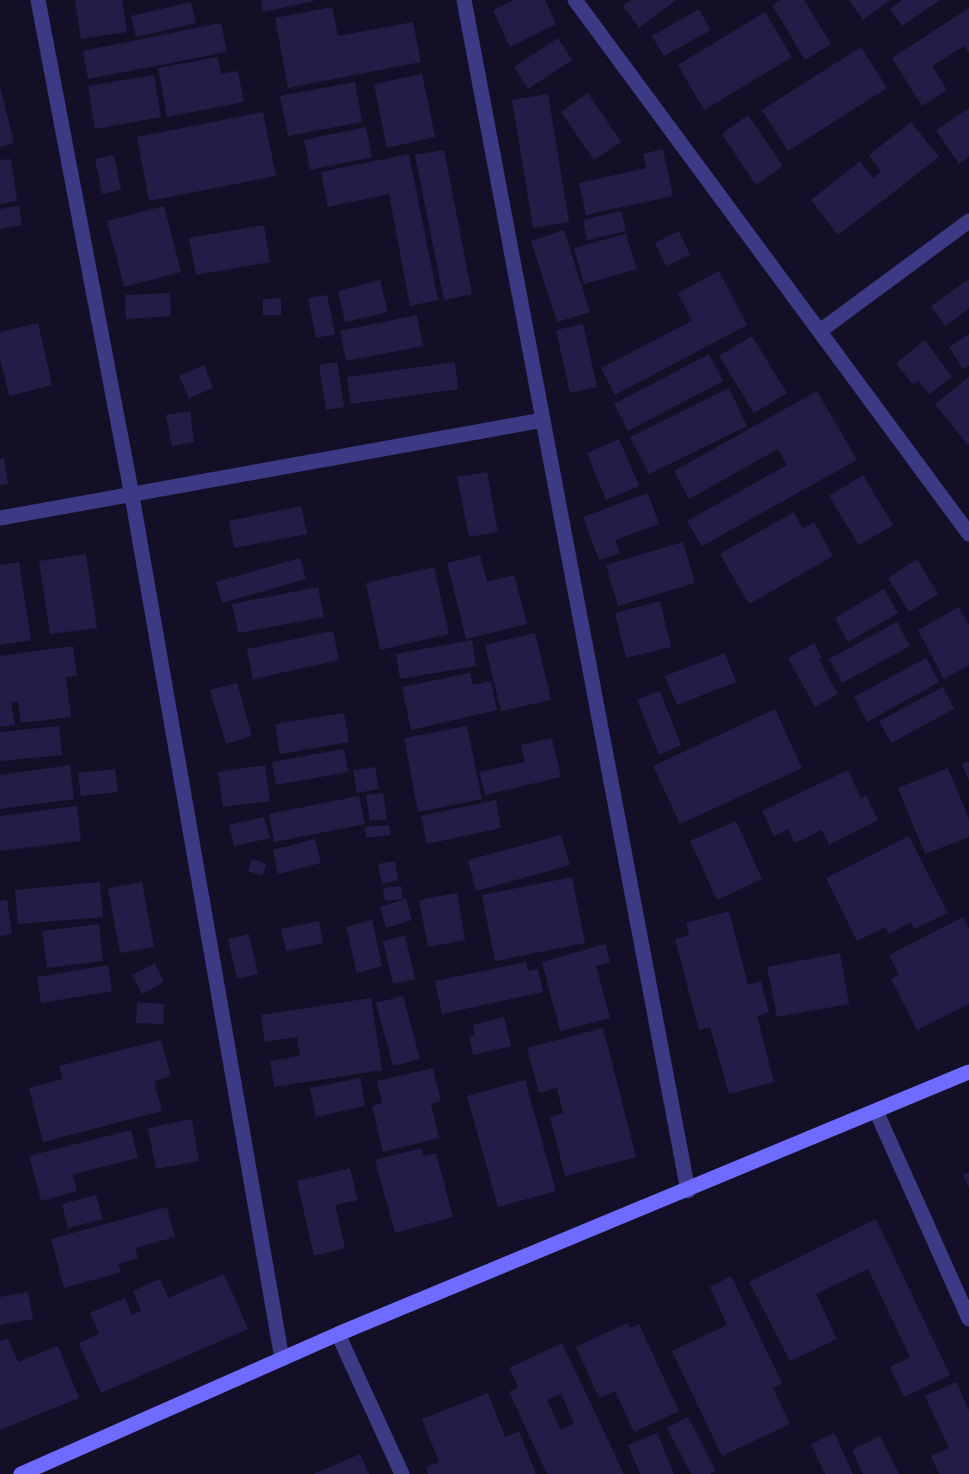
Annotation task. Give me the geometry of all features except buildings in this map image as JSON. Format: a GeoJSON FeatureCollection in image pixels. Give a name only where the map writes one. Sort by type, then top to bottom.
{"type":"FeatureCollection","features":[{"type":"Feature","properties":{"kind":"street"},"geometry":{"type":"LineString","coordinates":[[38,0],[132,496],[282,1359]]}},
{"type":"Feature","properties":{"kind":"street"},"geometry":{"type":"LineString","coordinates":[[464,0],[688,1191]]}},
{"type":"Feature","properties":{"kind":"street"},"geometry":{"type":"LineString","coordinates":[[575,0],[969,534]]}},
{"type":"Feature","properties":{"kind":"street"},"geometry":{"type":"LineString","coordinates":[[820,331],[969,221]]}},
{"type":"Feature","properties":{"kind":"street"},"geometry":{"type":"LineString","coordinates":[[0,518],[543,420]]}},
{"type":"Feature","properties":{"kind":"street"},"geometry":{"type":"LineString","coordinates":[[21,1474],[338,1334],[877,1113],[969,1072]]}},
{"type":"Feature","properties":{"kind":"street"},"geometry":{"type":"LineString","coordinates":[[877,1113],[969,1319]]}},
{"type":"Feature","properties":{"kind":"street"},"geometry":{"type":"LineString","coordinates":[[338,1334],[402,1474]]}}]}
